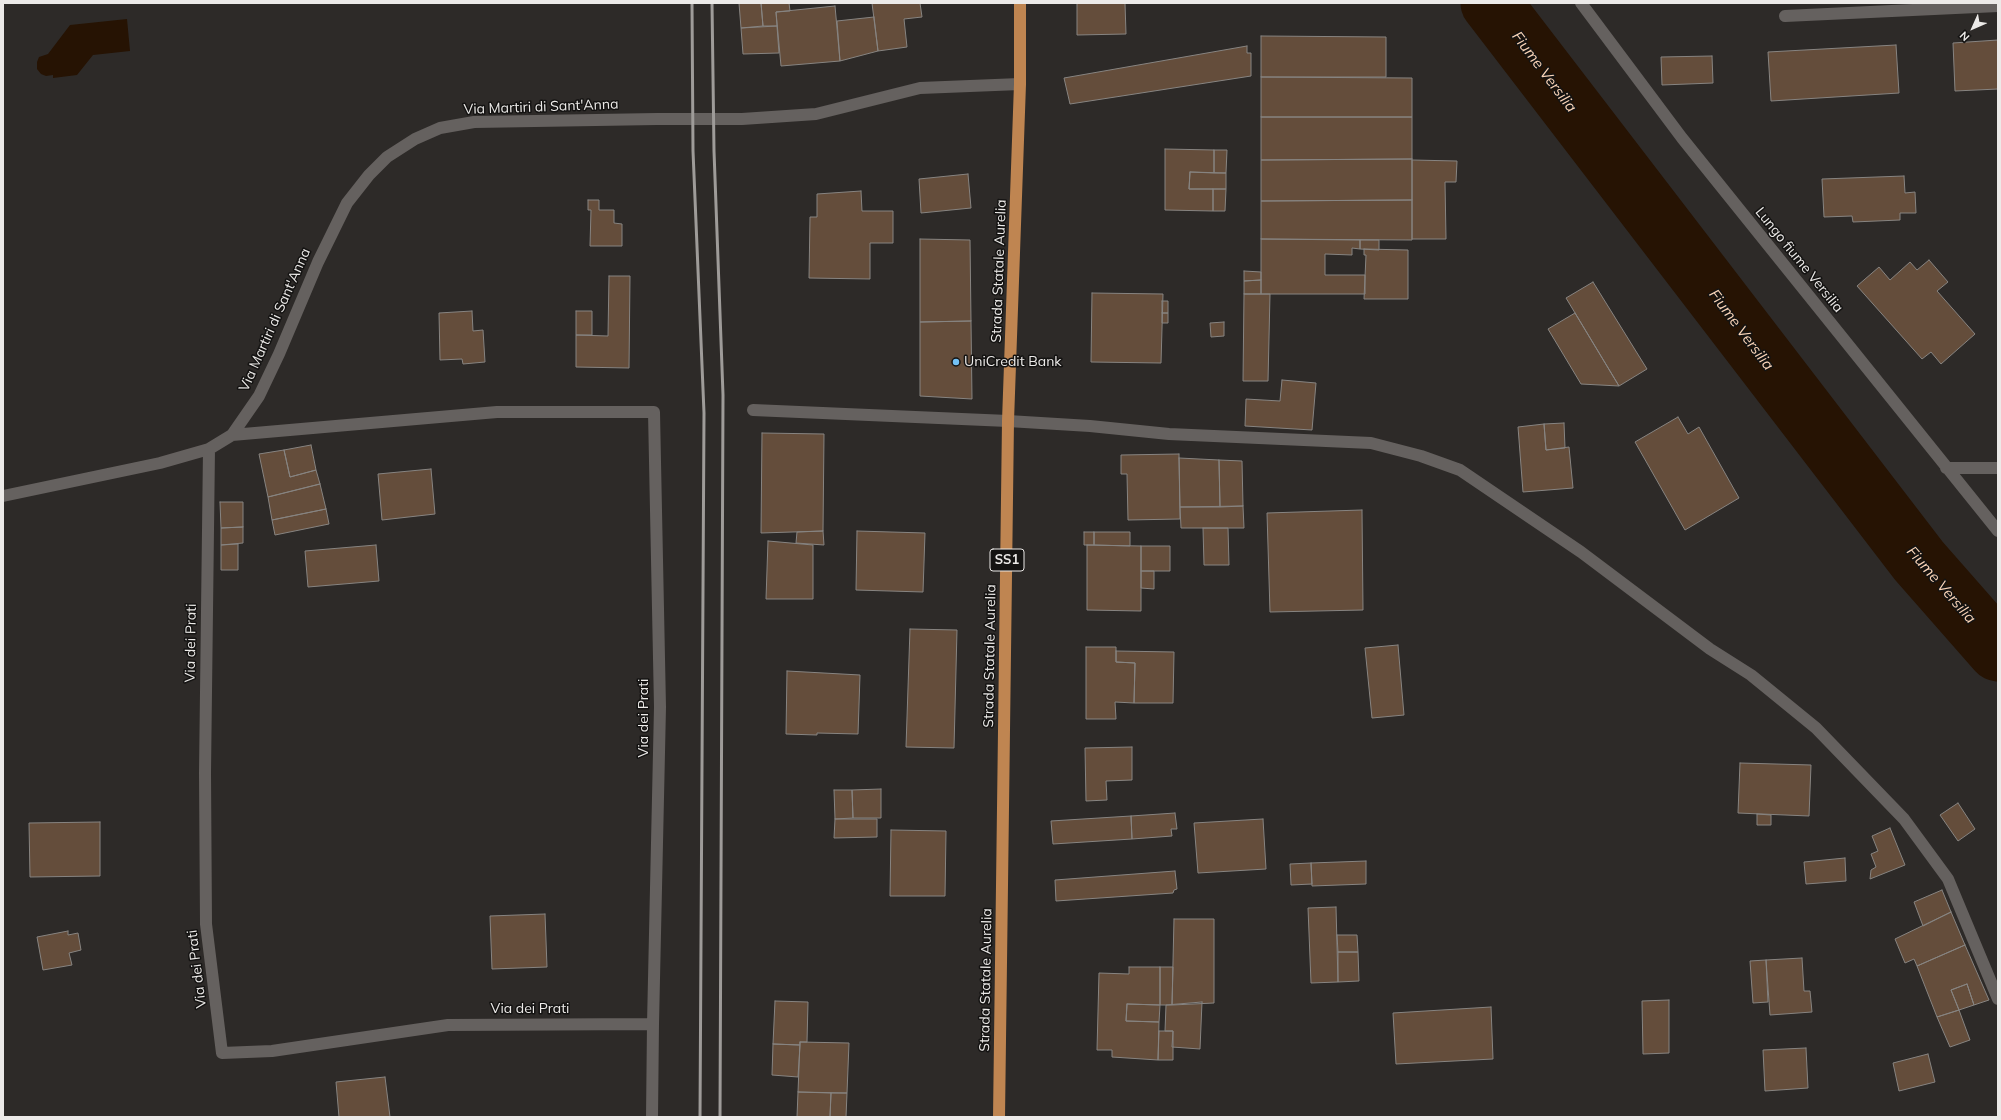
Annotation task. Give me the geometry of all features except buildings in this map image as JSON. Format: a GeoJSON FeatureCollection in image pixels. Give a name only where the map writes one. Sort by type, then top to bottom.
{"type":"FeatureCollection","features":[{"type":"Feature","properties":{"kind":"main road","name":"Strada Statale Aurelia"},"geometry":{"type":"LineString","coordinates":[[999,1117],[1008,421],[1020,84],[1020,3]]}},
{"type":"Feature","properties":{"kind":"street","name":"Lungo fiume Versilia"},"geometry":{"type":"LineString","coordinates":[[1581,3],[1682,138],[1998,531]]}},
{"type":"Feature","properties":{"kind":"street"},"geometry":{"type":"LineString","coordinates":[[1785,16],[1958,5],[1998,6]]}},
{"type":"Feature","properties":{"kind":"street","name":"Via Martiri di Sant'Anna"},"geometry":{"type":"LineString","coordinates":[[3,496],[160,463],[209,449],[232,435],[259,396],[279,354],[318,262],[347,203],[373,170],[387,157],[415,139],[440,128],[474,122],[742,119],[816,114],[920,88],[1020,84]]}},
{"type":"Feature","properties":{"kind":"street"},"geometry":{"type":"LineString","coordinates":[[753,410],[1008,421],[1090,426],[1169,434],[1371,442],[1421,456],[1460,470],[1581,552],[1710,649],[1751,674],[1816,728],[1904,819],[1948,879],[1998,999]]}},
{"type":"Feature","properties":{"kind":"street","name":"Via Martiri di Sant'Anna"},"geometry":{"type":"LineString","coordinates":[[232,435],[498,412],[654,412]]}},
{"type":"Feature","properties":{"kind":"street","name":"Via dei Prati"},"geometry":{"type":"LineString","coordinates":[[652,1117],[652,1024],[660,707],[654,412]]}},
{"type":"Feature","properties":{"kind":"street","name":"Via dei Prati"},"geometry":{"type":"LineString","coordinates":[[209,449],[205,773],[206,924],[222,1053],[272,1051],[448,1025],[652,1024]]}},
{"type":"Feature","properties":{"kind":"street"},"geometry":{"type":"LineString","coordinates":[[1946,468],[1998,468]]}},
{"type":"Feature","properties":{"kind":"shaded area"},"geometry":{"type":"Polygon","coordinates":[[[127,19],[130,51],[93,55],[77,75],[53,78],[53,75],[46,76],[41,74],[37,69],[39,57],[48,54],[70,25],[127,19]]]}},
{"type":"Feature","properties":{"kind":"waterway","name":"Fiume Versilia"},"geometry":{"type":"LineString","coordinates":[[1491,3],[1919,561],[1998,651]]}},
{"type":"Feature","properties":{"kind":"railway"},"geometry":{"type":"LineString","coordinates":[[692,3],[693,151],[704,413],[700,1117]]}},
{"type":"Feature","properties":{"kind":"railway"},"geometry":{"type":"LineString","coordinates":[[712,3],[714,151],[723,395],[720,1117]]}},
{"type":"Feature","properties":{"kind":"place","name":"UniCredit Bank"},"geometry":{"type":"Point","coordinates":[956,362]}}]}
